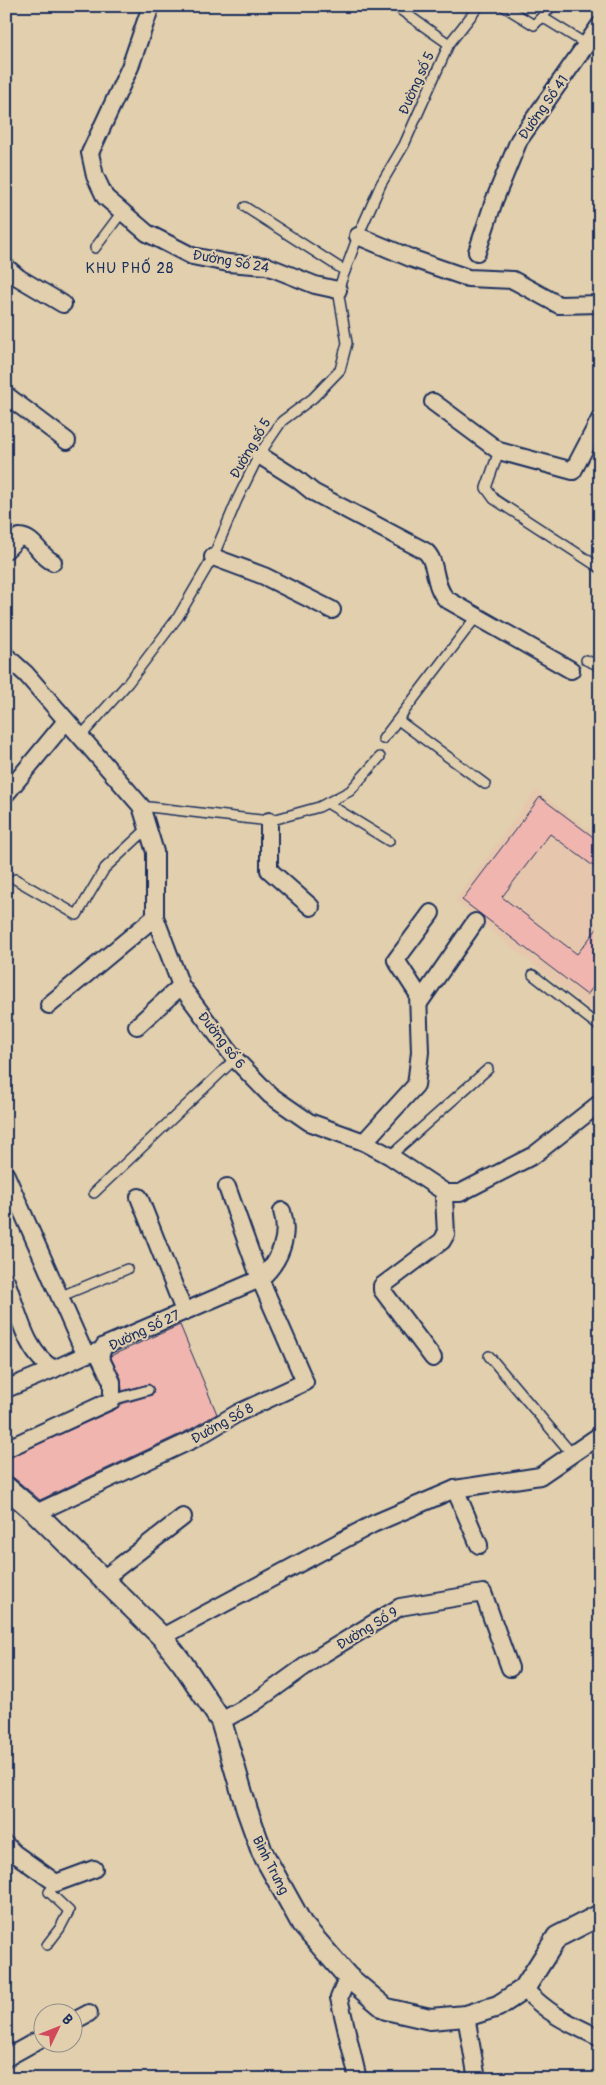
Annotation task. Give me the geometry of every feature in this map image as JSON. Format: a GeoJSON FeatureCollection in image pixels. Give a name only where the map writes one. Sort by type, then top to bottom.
{"type":"FeatureCollection","features":[{"type":"Feature","properties":{"kind":"street","name":"Đường Số 24"},"geometry":{"type":"LineString","coordinates":[[151,6],[130,67],[90,153],[95,176],[105,197],[147,233],[192,256],[228,263],[267,266],[315,285],[338,290]]}},
{"type":"Feature","properties":{"kind":"street","name":"Đường Số 41"},"geometry":{"type":"LineString","coordinates":[[477,252],[494,201],[519,140],[600,25]]}},
{"type":"Feature","properties":{"kind":"street"},"geometry":{"type":"LineString","coordinates":[[358,236],[468,278],[513,280],[559,305],[600,304]]}},
{"type":"Feature","properties":{"kind":"street"},"geometry":{"type":"LineString","coordinates":[[6,267],[19,278],[63,304]]}},
{"type":"Feature","properties":{"kind":"street"},"geometry":{"type":"LineString","coordinates":[[6,395],[67,441]]}},
{"type":"Feature","properties":{"kind":"street"},"geometry":{"type":"LineString","coordinates":[[433,402],[500,451],[573,471],[600,419]]}},
{"type":"Feature","properties":{"kind":"street"},"geometry":{"type":"LineString","coordinates":[[259,455],[313,492],[429,555],[437,588],[446,599],[571,670]]}},
{"type":"Feature","properties":{"kind":"street"},"geometry":{"type":"LineString","coordinates":[[6,550],[19,537],[22,537],[32,541],[53,562]]}},
{"type":"Feature","properties":{"kind":"street"},"geometry":{"type":"LineString","coordinates":[[214,557],[264,576],[332,610]]}},
{"type":"Feature","properties":{"kind":"street","name":"Đường số 6"},"geometry":{"type":"LineString","coordinates":[[6,656],[26,674],[141,806],[155,852],[155,918],[181,986],[235,1059],[270,1095],[309,1122],[364,1142],[390,1156],[446,1193]]}},
{"type":"Feature","properties":{"kind":"street"},"geometry":{"type":"LineString","coordinates":[[6,794],[66,721]]}},
{"type":"Feature","properties":{"kind":"street"},"geometry":{"type":"LineString","coordinates":[[269,821],[269,870],[311,906]]}},
{"type":"Feature","properties":{"kind":"street"},"geometry":{"type":"LineString","coordinates":[[364,1142],[416,1085],[420,1052],[418,994],[396,960],[431,913]]}},
{"type":"Feature","properties":{"kind":"street"},"geometry":{"type":"LineString","coordinates":[[49,1005],[155,918]]}},
{"type":"Feature","properties":{"kind":"street"},"geometry":{"type":"LineString","coordinates":[[419,1003],[474,922]]}},
{"type":"Feature","properties":{"kind":"street"},"geometry":{"type":"LineString","coordinates":[[137,1026],[181,986]]}},
{"type":"Feature","properties":{"kind":"street"},"geometry":{"type":"LineString","coordinates":[[433,1358],[382,1290],[382,1286],[444,1238],[446,1234],[444,1197],[446,1193],[460,1193],[534,1155],[600,1103]]}},
{"type":"Feature","properties":{"kind":"street"},"geometry":{"type":"LineString","coordinates":[[6,1175],[59,1297],[94,1352],[6,1389]]}},
{"type":"Feature","properties":{"kind":"street"},"geometry":{"type":"LineString","coordinates":[[227,1187],[260,1279],[269,1271],[282,1246],[286,1230],[282,1211]]}},
{"type":"Feature","properties":{"kind":"street"},"geometry":{"type":"LineString","coordinates":[[139,1197],[184,1311]]}},
{"type":"Feature","properties":{"kind":"street","name":"Đường Số 27"},"geometry":{"type":"LineString","coordinates":[[94,1352],[260,1279]]}},
{"type":"Feature","properties":{"kind":"street","name":"Đường Số 8"},"geometry":{"type":"LineString","coordinates":[[36,1513],[194,1439],[238,1413],[306,1382],[260,1279]]}},
{"type":"Feature","properties":{"kind":"street"},"geometry":{"type":"LineString","coordinates":[[8,1291],[33,1349],[42,1363],[54,1370]]}},
{"type":"Feature","properties":{"kind":"street","name":"Đường Số 27"},"geometry":{"type":"LineString","coordinates":[[94,1352],[100,1355],[112,1382],[112,1400]]}},
{"type":"Feature","properties":{"kind":"street"},"geometry":{"type":"LineString","coordinates":[[6,1449],[112,1400]]}},
{"type":"Feature","properties":{"kind":"street"},"geometry":{"type":"LineString","coordinates":[[162,1637],[373,1524],[455,1489],[540,1476],[600,1436]]}},
{"type":"Feature","properties":{"kind":"street","name":"Bình Trưng"},"geometry":{"type":"LineString","coordinates":[[6,1487],[36,1513],[162,1637],[208,1699],[221,1721],[247,1810],[262,1852],[302,1924],[348,1977],[386,2009],[430,2019],[466,2016],[498,2006],[524,1989],[557,1938],[600,1915]]}},
{"type":"Feature","properties":{"kind":"street"},"geometry":{"type":"LineString","coordinates":[[455,1489],[479,1545]]}},
{"type":"Feature","properties":{"kind":"street"},"geometry":{"type":"LineString","coordinates":[[103,1579],[183,1517]]}},
{"type":"Feature","properties":{"kind":"street","name":"Đường Số 9"},"geometry":{"type":"LineString","coordinates":[[221,1721],[254,1703],[315,1659],[400,1607],[483,1592],[510,1668]]}},
{"type":"Feature","properties":{"kind":"street"},"geometry":{"type":"LineString","coordinates":[[6,1845],[14,1853],[56,1883],[94,1869]]}},
{"type":"Feature","properties":{"kind":"street"},"geometry":{"type":"LineString","coordinates":[[348,1977],[339,1998],[358,2079]]}},
{"type":"Feature","properties":{"kind":"street"},"geometry":{"type":"LineString","coordinates":[[524,1989],[541,2006],[567,2024],[600,2038]]}},
{"type":"Feature","properties":{"kind":"street"},"geometry":{"type":"LineString","coordinates":[[82,2017],[89,2013]]}},
{"type":"Feature","properties":{"kind":"street"},"geometry":{"type":"LineString","coordinates":[[466,2016],[477,2079]]}},
{"type":"Feature","properties":{"kind":"street"},"geometry":{"type":"LineString","coordinates":[[6,2058],[32,2044]]}},
{"type":"Feature","properties":{"kind":"lane"},"geometry":{"type":"LineString","coordinates":[[395,6],[449,44]]}},
{"type":"Feature","properties":{"kind":"lane","name":"Đường số 5"},"geometry":{"type":"LineString","coordinates":[[81,736],[128,683],[178,618],[214,557],[237,500],[259,455],[282,420],[314,398],[340,370],[346,342],[338,290],[358,236],[381,184],[404,145],[449,44],[479,6]]}},
{"type":"Feature","properties":{"kind":"lane"},"geometry":{"type":"LineString","coordinates":[[504,6],[534,25],[552,6]]}},
{"type":"Feature","properties":{"kind":"lane"},"geometry":{"type":"LineString","coordinates":[[542,17],[586,44]]}},
{"type":"Feature","properties":{"kind":"lane"},"geometry":{"type":"LineString","coordinates":[[244,207],[345,271]]}},
{"type":"Feature","properties":{"kind":"lane"},"geometry":{"type":"LineString","coordinates":[[95,248],[122,212]]}},
{"type":"Feature","properties":{"kind":"lane"},"geometry":{"type":"LineString","coordinates":[[500,451],[486,488],[494,499],[600,568]]}},
{"type":"Feature","properties":{"kind":"lane"},"geometry":{"type":"LineString","coordinates":[[383,739],[476,617]]}},
{"type":"Feature","properties":{"kind":"lane"},"geometry":{"type":"LineString","coordinates":[[586,660],[600,666]]}},
{"type":"Feature","properties":{"kind":"lane"},"geometry":{"type":"LineString","coordinates":[[398,720],[485,784]]}},
{"type":"Feature","properties":{"kind":"lane"},"geometry":{"type":"LineString","coordinates":[[141,806],[269,821],[327,803],[350,791],[380,757]]}},
{"type":"Feature","properties":{"kind":"lane"},"geometry":{"type":"LineString","coordinates":[[327,803],[389,841]]}},
{"type":"Feature","properties":{"kind":"lane"},"geometry":{"type":"LineString","coordinates":[[16,879],[78,915],[105,868],[148,828]]}},
{"type":"Feature","properties":{"kind":"lane"},"geometry":{"type":"LineString","coordinates":[[533,975],[600,1027]]}},
{"type":"Feature","properties":{"kind":"lane"},"geometry":{"type":"LineString","coordinates":[[94,1193],[235,1059]]}},
{"type":"Feature","properties":{"kind":"lane"},"geometry":{"type":"LineString","coordinates":[[390,1156],[488,1069]]}},
{"type":"Feature","properties":{"kind":"lane"},"geometry":{"type":"LineString","coordinates":[[59,1297],[127,1269]]}},
{"type":"Feature","properties":{"kind":"lane"},"geometry":{"type":"LineString","coordinates":[[489,1356],[572,1454]]}},
{"type":"Feature","properties":{"kind":"lane"},"geometry":{"type":"LineString","coordinates":[[112,1400],[148,1390]]}},
{"type":"Feature","properties":{"kind":"lane"},"geometry":{"type":"LineString","coordinates":[[47,1945],[60,1928],[69,1910],[49,1892],[56,1883]]}},
{"type":"Feature","properties":{"kind":"shaded area"},"geometry":{"type":"Polygon","coordinates":[[[536,790],[600,838],[600,1018],[455,901],[536,790]]]}},
{"type":"Feature","properties":{"kind":"building"},"geometry":{"type":"Polygon","coordinates":[[[540,797],[600,842],[600,871],[550,834],[502,897],[577,954],[600,925],[600,978],[587,995],[462,900],[540,797]]]}},
{"type":"Feature","properties":{"kind":"building"},"geometry":{"type":"Polygon","coordinates":[[[180,1325],[217,1414],[189,1430],[40,1500],[14,1478],[6,1475],[6,1459],[116,1409],[121,1404],[152,1395],[154,1389],[149,1384],[122,1391],[121,1378],[110,1356],[180,1325]]]}},
{"type":"Feature","properties":{"kind":"district","name":"KHU PHỐ 28"},"geometry":{"type":"Point","coordinates":[130,268]}}]}
